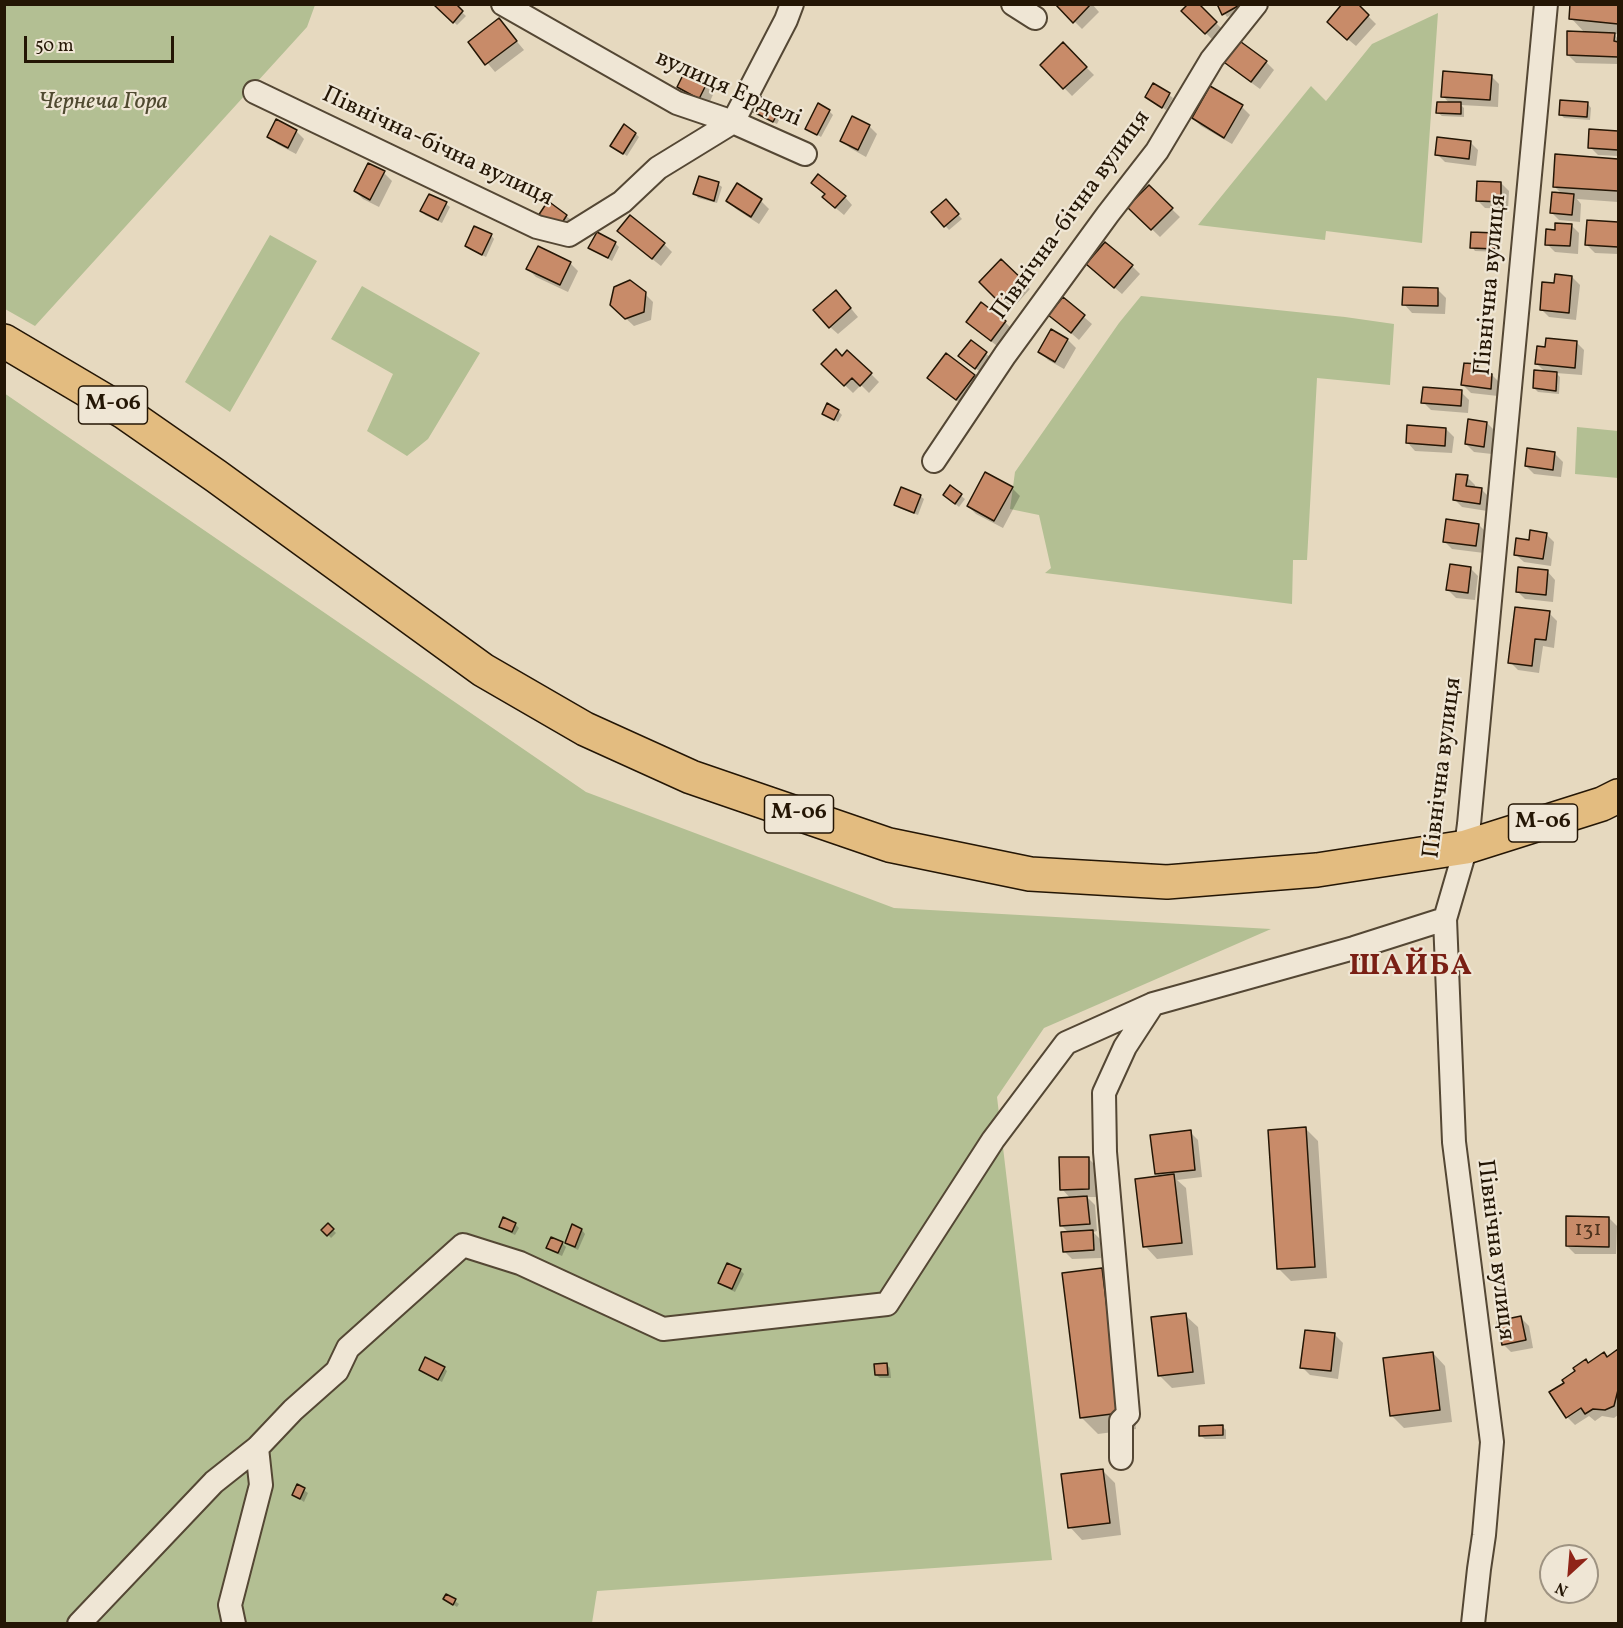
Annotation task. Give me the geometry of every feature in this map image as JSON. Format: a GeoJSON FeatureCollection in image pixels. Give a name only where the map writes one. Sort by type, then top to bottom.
{"type":"FeatureCollection","features":[{"type":"Feature","properties":{"kind":"highway","name":"М-06"},"geometry":{"type":"LineString","coordinates":[[4,341],[124,412],[483,670],[585,729],[691,777],[889,845],[1030,874],[1167,882],[1317,870],[1467,847],[1602,804],[1618,796]]}},
{"type":"Feature","properties":{"kind":"street","name":"вулиця Ерделі"},"geometry":{"type":"LineString","coordinates":[[503,4],[677,103],[733,122],[805,154]]}},
{"type":"Feature","properties":{"kind":"street"},"geometry":{"type":"LineString","coordinates":[[733,122],[792,4]]}},
{"type":"Feature","properties":{"kind":"street"},"geometry":{"type":"LineString","coordinates":[[1013,4],[1035,18]]}},
{"type":"Feature","properties":{"kind":"street","name":"Північна-бічна вулиця"},"geometry":{"type":"LineString","coordinates":[[934,461],[1005,355],[1157,151],[1212,59],[1256,4]]}},
{"type":"Feature","properties":{"kind":"street","name":"Північна вулиця"},"geometry":{"type":"LineString","coordinates":[[1473,1623],[1485,1535],[1492,1442],[1454,1142],[1445,919],[1467,847],[1546,4]]}},
{"type":"Feature","properties":{"kind":"street","name":"Північна-бічна вулиця"},"geometry":{"type":"LineString","coordinates":[[255,92],[537,227],[569,235],[622,202],[658,168],[733,122]]}},
{"type":"Feature","properties":{"kind":"street"},"geometry":{"type":"LineString","coordinates":[[79,1623],[214,1482],[257,1448],[293,1410],[338,1371],[348,1348],[463,1245],[520,1263],[663,1329],[887,1304],[993,1140],[1066,1043],[1153,1004],[1354,948],[1445,919]]}},
{"type":"Feature","properties":{"kind":"street"},"geometry":{"type":"LineString","coordinates":[[1121,1458],[1121,1421],[1128,1414],[1105,1152],[1104,1093],[1125,1047],[1153,1004]]}},
{"type":"Feature","properties":{"kind":"street"},"geometry":{"type":"LineString","coordinates":[[234,1623],[230,1605],[261,1485],[257,1448]]}},
{"type":"Feature","properties":{"kind":"green space","name":"Чернеча Гора"},"geometry":{"type":"Polygon","coordinates":[[[5,5],[315,5],[307,27],[35,326],[5,309],[5,5]]]}},
{"type":"Feature","properties":{"kind":"green space"},"geometry":{"type":"Polygon","coordinates":[[[1438,13],[1422,243],[1326,231],[1325,240],[1198,225],[1311,86],[1326,101],[1372,44],[1438,13]]]}},
{"type":"Feature","properties":{"kind":"green space"},"geometry":{"type":"Polygon","coordinates":[[[270,235],[317,261],[230,412],[185,382],[270,235]]]}},
{"type":"Feature","properties":{"kind":"green space"},"geometry":{"type":"Polygon","coordinates":[[[362,286],[480,353],[428,439],[407,456],[367,431],[393,374],[331,339],[362,286]]]}},
{"type":"Feature","properties":{"kind":"green space"},"geometry":{"type":"Polygon","coordinates":[[[1141,296],[1394,324],[1390,385],[1317,378],[1307,560],[1293,560],[1292,604],[1045,573],[1051,568],[1039,515],[1010,509],[1015,472],[1119,323],[1141,296]]]}},
{"type":"Feature","properties":{"kind":"green space"},"geometry":{"type":"Polygon","coordinates":[[[4,393],[586,792],[894,908],[1271,929],[1044,1028],[997,1097],[1052,1560],[597,1591],[592,1623],[5,1623],[4,393]]]}},
{"type":"Feature","properties":{"kind":"green space"},"geometry":{"type":"Polygon","coordinates":[[[1577,427],[1618,431],[1618,478],[1575,474],[1577,427]]]}},
{"type":"Feature","properties":{"kind":"building"},"geometry":{"type":"Polygon","coordinates":[[[435,4],[456,4],[463,11],[453,23],[435,4]]]}},
{"type":"Feature","properties":{"kind":"building"},"geometry":{"type":"Polygon","coordinates":[[[1055,4],[1091,4],[1073,23],[1055,4]]]}},
{"type":"Feature","properties":{"kind":"building"},"geometry":{"type":"Polygon","coordinates":[[[1188,4],[1199,4],[1217,22],[1205,34],[1181,11],[1188,4]]]}},
{"type":"Feature","properties":{"kind":"building"},"geometry":{"type":"Polygon","coordinates":[[[1217,4],[1237,4],[1238,6],[1222,15],[1217,4]]]}},
{"type":"Feature","properties":{"kind":"building"},"geometry":{"type":"Polygon","coordinates":[[[1342,4],[1358,4],[1369,15],[1347,40],[1327,22],[1342,4]]]}},
{"type":"Feature","properties":{"kind":"building"},"geometry":{"type":"Polygon","coordinates":[[[1570,4],[1618,4],[1618,24],[1569,19],[1570,4]]]}},
{"type":"Feature","properties":{"kind":"building"},"geometry":{"type":"Polygon","coordinates":[[[499,18],[517,41],[485,65],[468,42],[499,18]]]}},
{"type":"Feature","properties":{"kind":"building"},"geometry":{"type":"Polygon","coordinates":[[[1567,31],[1615,33],[1614,41],[1618,42],[1618,57],[1567,55],[1567,31]]]}},
{"type":"Feature","properties":{"kind":"building"},"geometry":{"type":"Polygon","coordinates":[[[1237,39],[1267,61],[1251,82],[1221,60],[1237,39]]]}},
{"type":"Feature","properties":{"kind":"building"},"geometry":{"type":"Polygon","coordinates":[[[1063,42],[1087,67],[1063,89],[1040,65],[1063,42]]]}},
{"type":"Feature","properties":{"kind":"building"},"geometry":{"type":"Polygon","coordinates":[[[686,69],[708,81],[699,99],[677,87],[686,69]]]}},
{"type":"Feature","properties":{"kind":"building"},"geometry":{"type":"Polygon","coordinates":[[[1443,71],[1492,75],[1490,100],[1441,97],[1443,71]]]}},
{"type":"Feature","properties":{"kind":"building"},"geometry":{"type":"Polygon","coordinates":[[[1153,83],[1170,93],[1162,108],[1145,97],[1153,83]]]}},
{"type":"Feature","properties":{"kind":"building"},"geometry":{"type":"Polygon","coordinates":[[[1210,86],[1243,105],[1224,138],[1192,118],[1210,86]]]}},
{"type":"Feature","properties":{"kind":"building"},"geometry":{"type":"Polygon","coordinates":[[[759,96],[781,107],[773,122],[752,111],[759,96]]]}},
{"type":"Feature","properties":{"kind":"building"},"geometry":{"type":"Polygon","coordinates":[[[1560,100],[1588,102],[1587,117],[1559,115],[1560,100]]]}},
{"type":"Feature","properties":{"kind":"building"},"geometry":{"type":"Polygon","coordinates":[[[1437,102],[1461,102],[1461,114],[1436,113],[1437,102]]]}},
{"type":"Feature","properties":{"kind":"building"},"geometry":{"type":"Polygon","coordinates":[[[818,103],[830,110],[817,135],[805,129],[818,103]]]}},
{"type":"Feature","properties":{"kind":"building"},"geometry":{"type":"Polygon","coordinates":[[[852,116],[870,125],[858,150],[840,141],[852,116]]]}},
{"type":"Feature","properties":{"kind":"building"},"geometry":{"type":"Polygon","coordinates":[[[276,119],[297,130],[288,148],[267,137],[276,119]]]}},
{"type":"Feature","properties":{"kind":"building"},"geometry":{"type":"Polygon","coordinates":[[[624,124],[636,133],[623,154],[610,146],[624,124]]]}},
{"type":"Feature","properties":{"kind":"building"},"geometry":{"type":"Polygon","coordinates":[[[1589,129],[1618,131],[1618,150],[1588,148],[1589,129]]]}},
{"type":"Feature","properties":{"kind":"building"},"geometry":{"type":"Polygon","coordinates":[[[1437,137],[1471,141],[1469,159],[1435,155],[1437,137]]]}},
{"type":"Feature","properties":{"kind":"building"},"geometry":{"type":"Polygon","coordinates":[[[1555,154],[1618,159],[1618,191],[1553,187],[1555,154]]]}},
{"type":"Feature","properties":{"kind":"building"},"geometry":{"type":"Polygon","coordinates":[[[368,163],[385,171],[370,200],[354,191],[368,163]]]}},
{"type":"Feature","properties":{"kind":"building"},"geometry":{"type":"Polygon","coordinates":[[[818,174],[846,196],[835,208],[822,197],[825,194],[811,183],[818,174]]]}},
{"type":"Feature","properties":{"kind":"building"},"geometry":{"type":"Polygon","coordinates":[[[699,176],[719,182],[714,201],[693,194],[699,176]]]}},
{"type":"Feature","properties":{"kind":"building"},"geometry":{"type":"Polygon","coordinates":[[[1477,181],[1501,182],[1501,202],[1476,201],[1477,181]]]}},
{"type":"Feature","properties":{"kind":"building"},"geometry":{"type":"Polygon","coordinates":[[[737,183],[762,199],[751,217],[726,201],[737,183]]]}},
{"type":"Feature","properties":{"kind":"building"},"geometry":{"type":"Polygon","coordinates":[[[1149,185],[1173,208],[1151,230],[1127,207],[1149,185]]]}},
{"type":"Feature","properties":{"kind":"building"},"geometry":{"type":"Polygon","coordinates":[[[1552,192],[1574,194],[1572,215],[1550,213],[1552,192]]]}},
{"type":"Feature","properties":{"kind":"building"},"geometry":{"type":"Polygon","coordinates":[[[429,194],[447,202],[438,220],[420,211],[429,194]]]}},
{"type":"Feature","properties":{"kind":"building"},"geometry":{"type":"Polygon","coordinates":[[[946,199],[959,214],[944,227],[931,212],[946,199]]]}},
{"type":"Feature","properties":{"kind":"building"},"geometry":{"type":"Polygon","coordinates":[[[548,201],[567,215],[558,229],[538,216],[548,201]]]}},
{"type":"Feature","properties":{"kind":"building"},"geometry":{"type":"Polygon","coordinates":[[[630,215],[665,243],[652,259],[617,231],[630,215]]]}},
{"type":"Feature","properties":{"kind":"building"},"geometry":{"type":"Polygon","coordinates":[[[1587,220],[1618,222],[1618,247],[1585,245],[1587,220]]]}},
{"type":"Feature","properties":{"kind":"building"},"geometry":{"type":"Polygon","coordinates":[[[1555,223],[1572,224],[1570,246],[1545,245],[1546,229],[1555,230],[1555,223]]]}},
{"type":"Feature","properties":{"kind":"building"},"geometry":{"type":"Polygon","coordinates":[[[474,226],[492,234],[482,255],[465,246],[474,226]]]}},
{"type":"Feature","properties":{"kind":"building"},"geometry":{"type":"Polygon","coordinates":[[[597,232],[616,242],[608,258],[588,248],[597,232]]]}},
{"type":"Feature","properties":{"kind":"building"},"geometry":{"type":"Polygon","coordinates":[[[1471,232],[1496,233],[1496,249],[1470,248],[1471,232]]]}},
{"type":"Feature","properties":{"kind":"building"},"geometry":{"type":"Polygon","coordinates":[[[1105,242],[1133,265],[1114,288],[1086,264],[1105,242]]]}},
{"type":"Feature","properties":{"kind":"building"},"geometry":{"type":"Polygon","coordinates":[[[538,246],[571,262],[560,285],[526,269],[538,246]]]}},
{"type":"Feature","properties":{"kind":"building"},"geometry":{"type":"Polygon","coordinates":[[[1001,259],[1024,281],[1001,304],[979,282],[1001,259]]]}},
{"type":"Feature","properties":{"kind":"building"},"geometry":{"type":"Polygon","coordinates":[[[1555,274],[1572,276],[1569,313],[1540,310],[1542,282],[1554,283],[1555,274]]]}},
{"type":"Feature","properties":{"kind":"building"},"geometry":{"type":"Polygon","coordinates":[[[630,280],[646,292],[644,312],[625,319],[610,305],[614,287],[630,280]]]}},
{"type":"Feature","properties":{"kind":"building"},"geometry":{"type":"Polygon","coordinates":[[[1403,287],[1438,288],[1438,306],[1402,305],[1403,287]]]}},
{"type":"Feature","properties":{"kind":"building"},"geometry":{"type":"Polygon","coordinates":[[[836,290],[851,308],[829,328],[813,310],[836,290]]]}},
{"type":"Feature","properties":{"kind":"building"},"geometry":{"type":"Polygon","coordinates":[[[1063,297],[1085,315],[1071,333],[1048,315],[1063,297]]]}},
{"type":"Feature","properties":{"kind":"building"},"geometry":{"type":"Polygon","coordinates":[[[981,302],[1006,321],[991,341],[966,322],[981,302]]]}},
{"type":"Feature","properties":{"kind":"building"},"geometry":{"type":"Polygon","coordinates":[[[1051,329],[1068,339],[1055,362],[1038,352],[1051,329]]]}},
{"type":"Feature","properties":{"kind":"building"},"geometry":{"type":"Polygon","coordinates":[[[1546,338],[1577,341],[1575,368],[1535,364],[1537,346],[1545,347],[1546,338]]]}},
{"type":"Feature","properties":{"kind":"building"},"geometry":{"type":"Polygon","coordinates":[[[971,340],[987,352],[975,369],[958,356],[971,340]]]}},
{"type":"Feature","properties":{"kind":"building"},"geometry":{"type":"Polygon","coordinates":[[[836,349],[842,356],[847,350],[872,373],[860,386],[852,378],[844,386],[821,364],[836,349]]]}},
{"type":"Feature","properties":{"kind":"building"},"geometry":{"type":"Polygon","coordinates":[[[946,353],[975,375],[956,400],[927,378],[946,353]]]}},
{"type":"Feature","properties":{"kind":"building"},"geometry":{"type":"Polygon","coordinates":[[[1464,363],[1478,364],[1477,372],[1492,374],[1491,389],[1461,385],[1464,363]]]}},
{"type":"Feature","properties":{"kind":"building"},"geometry":{"type":"Polygon","coordinates":[[[1534,370],[1557,372],[1556,391],[1533,388],[1534,370]]]}},
{"type":"Feature","properties":{"kind":"building"},"geometry":{"type":"Polygon","coordinates":[[[1423,387],[1462,390],[1461,406],[1421,403],[1423,387]]]}},
{"type":"Feature","properties":{"kind":"building"},"geometry":{"type":"Polygon","coordinates":[[[827,403],[839,410],[834,420],[822,414],[827,403]]]}},
{"type":"Feature","properties":{"kind":"building"},"geometry":{"type":"Polygon","coordinates":[[[1468,419],[1487,422],[1484,447],[1465,444],[1468,419]]]}},
{"type":"Feature","properties":{"kind":"building"},"geometry":{"type":"Polygon","coordinates":[[[1407,425],[1446,428],[1445,446],[1406,443],[1407,425]]]}},
{"type":"Feature","properties":{"kind":"building"},"geometry":{"type":"Polygon","coordinates":[[[1527,448],[1555,452],[1553,470],[1525,466],[1527,448]]]}},
{"type":"Feature","properties":{"kind":"building"},"geometry":{"type":"Polygon","coordinates":[[[985,472],[1013,487],[994,521],[967,506],[985,472]]]}},
{"type":"Feature","properties":{"kind":"building"},"geometry":{"type":"Polygon","coordinates":[[[1456,474],[1468,475],[1466,486],[1482,488],[1480,504],[1453,500],[1456,474]]]}},
{"type":"Feature","properties":{"kind":"building"},"geometry":{"type":"Polygon","coordinates":[[[950,485],[962,494],[955,504],[943,495],[950,485]]]}},
{"type":"Feature","properties":{"kind":"building"},"geometry":{"type":"Polygon","coordinates":[[[901,487],[921,495],[914,513],[894,505],[901,487]]]}},
{"type":"Feature","properties":{"kind":"building"},"geometry":{"type":"Polygon","coordinates":[[[1446,519],[1479,524],[1476,546],[1443,542],[1446,519]]]}},
{"type":"Feature","properties":{"kind":"building"},"geometry":{"type":"Polygon","coordinates":[[[1530,530],[1547,533],[1543,559],[1514,555],[1516,538],[1529,540],[1530,530]]]}},
{"type":"Feature","properties":{"kind":"building"},"geometry":{"type":"Polygon","coordinates":[[[1450,564],[1471,567],[1468,593],[1446,590],[1450,564]]]}},
{"type":"Feature","properties":{"kind":"building"},"geometry":{"type":"Polygon","coordinates":[[[1518,567],[1548,570],[1546,595],[1516,592],[1518,567]]]}},
{"type":"Feature","properties":{"kind":"building"},"geometry":{"type":"Polygon","coordinates":[[[1515,607],[1550,611],[1546,640],[1535,639],[1532,666],[1508,663],[1515,607]]]}},
{"type":"Feature","properties":{"kind":"building"},"geometry":{"type":"Polygon","coordinates":[[[1306,1127],[1315,1267],[1277,1269],[1268,1130],[1306,1127]]]}},
{"type":"Feature","properties":{"kind":"building"},"geometry":{"type":"Polygon","coordinates":[[[1191,1130],[1195,1170],[1155,1174],[1150,1135],[1191,1130]]]}},
{"type":"Feature","properties":{"kind":"building"},"geometry":{"type":"Polygon","coordinates":[[[1059,1157],[1089,1157],[1089,1189],[1060,1190],[1059,1157]]]}},
{"type":"Feature","properties":{"kind":"building"},"geometry":{"type":"Polygon","coordinates":[[[1174,1174],[1182,1243],[1143,1247],[1135,1179],[1174,1174]]]}},
{"type":"Feature","properties":{"kind":"building"},"geometry":{"type":"Polygon","coordinates":[[[1087,1196],[1090,1224],[1060,1226],[1058,1198],[1087,1196]]]}},
{"type":"Feature","properties":{"kind":"building"},"geometry":{"type":"Polygon","coordinates":[[[1566,1216],[1609,1217],[1609,1247],[1566,1246],[1566,1216]]]}},
{"type":"Feature","properties":{"kind":"building"},"geometry":{"type":"Polygon","coordinates":[[[503,1217],[516,1223],[512,1232],[499,1227],[503,1217]]]}},
{"type":"Feature","properties":{"kind":"building"},"geometry":{"type":"Polygon","coordinates":[[[328,1223],[334,1229],[327,1236],[321,1230],[328,1223]]]}},
{"type":"Feature","properties":{"kind":"building"},"geometry":{"type":"Polygon","coordinates":[[[572,1224],[582,1229],[575,1247],[565,1243],[572,1224]]]}},
{"type":"Feature","properties":{"kind":"building"},"geometry":{"type":"Polygon","coordinates":[[[1093,1230],[1094,1250],[1063,1252],[1061,1232],[1093,1230]]]}},
{"type":"Feature","properties":{"kind":"building"},"geometry":{"type":"Polygon","coordinates":[[[551,1237],[563,1242],[558,1253],[546,1248],[551,1237]]]}},
{"type":"Feature","properties":{"kind":"building"},"geometry":{"type":"Polygon","coordinates":[[[727,1263],[741,1269],[732,1289],[718,1283],[727,1263]]]}},
{"type":"Feature","properties":{"kind":"building"},"geometry":{"type":"Polygon","coordinates":[[[1102,1268],[1120,1413],[1080,1418],[1062,1273],[1102,1268]]]}},
{"type":"Feature","properties":{"kind":"building"},"geometry":{"type":"Polygon","coordinates":[[[1186,1313],[1193,1372],[1158,1376],[1151,1317],[1186,1313]]]}},
{"type":"Feature","properties":{"kind":"building"},"geometry":{"type":"Polygon","coordinates":[[[1521,1316],[1526,1340],[1502,1345],[1497,1321],[1521,1316]]]}},
{"type":"Feature","properties":{"kind":"building"},"geometry":{"type":"Polygon","coordinates":[[[1305,1330],[1335,1333],[1331,1371],[1300,1368],[1305,1330]]]}},
{"type":"Feature","properties":{"kind":"building"},"geometry":{"type":"Polygon","coordinates":[[[1618,1349],[1618,1390],[1614,1406],[1605,1410],[1593,1409],[1585,1414],[1581,1408],[1566,1418],[1549,1392],[1564,1383],[1562,1380],[1575,1371],[1573,1368],[1586,1359],[1588,1363],[1604,1352],[1607,1357],[1618,1349]]]}},
{"type":"Feature","properties":{"kind":"building"},"geometry":{"type":"Polygon","coordinates":[[[1433,1352],[1440,1410],[1390,1416],[1383,1358],[1433,1352]]]}},
{"type":"Feature","properties":{"kind":"building"},"geometry":{"type":"Polygon","coordinates":[[[425,1357],[445,1367],[438,1380],[419,1370],[425,1357]]]}},
{"type":"Feature","properties":{"kind":"building"},"geometry":{"type":"Polygon","coordinates":[[[887,1363],[888,1375],[875,1375],[874,1364],[887,1363]]]}},
{"type":"Feature","properties":{"kind":"building"},"geometry":{"type":"Polygon","coordinates":[[[1223,1425],[1223,1435],[1199,1436],[1199,1426],[1223,1425]]]}},
{"type":"Feature","properties":{"kind":"building"},"geometry":{"type":"Polygon","coordinates":[[[1103,1469],[1110,1523],[1068,1528],[1061,1474],[1103,1469]]]}},
{"type":"Feature","properties":{"kind":"building"},"geometry":{"type":"Polygon","coordinates":[[[297,1484],[305,1488],[300,1499],[292,1495],[297,1484]]]}},
{"type":"Feature","properties":{"kind":"building"},"geometry":{"type":"Polygon","coordinates":[[[446,1594],[456,1599],[453,1605],[443,1599],[446,1594]]]}},
{"type":"Feature","properties":{"kind":"district","name":"ШАЙБА"},"geometry":{"type":"Point","coordinates":[1411,968]}}]}
